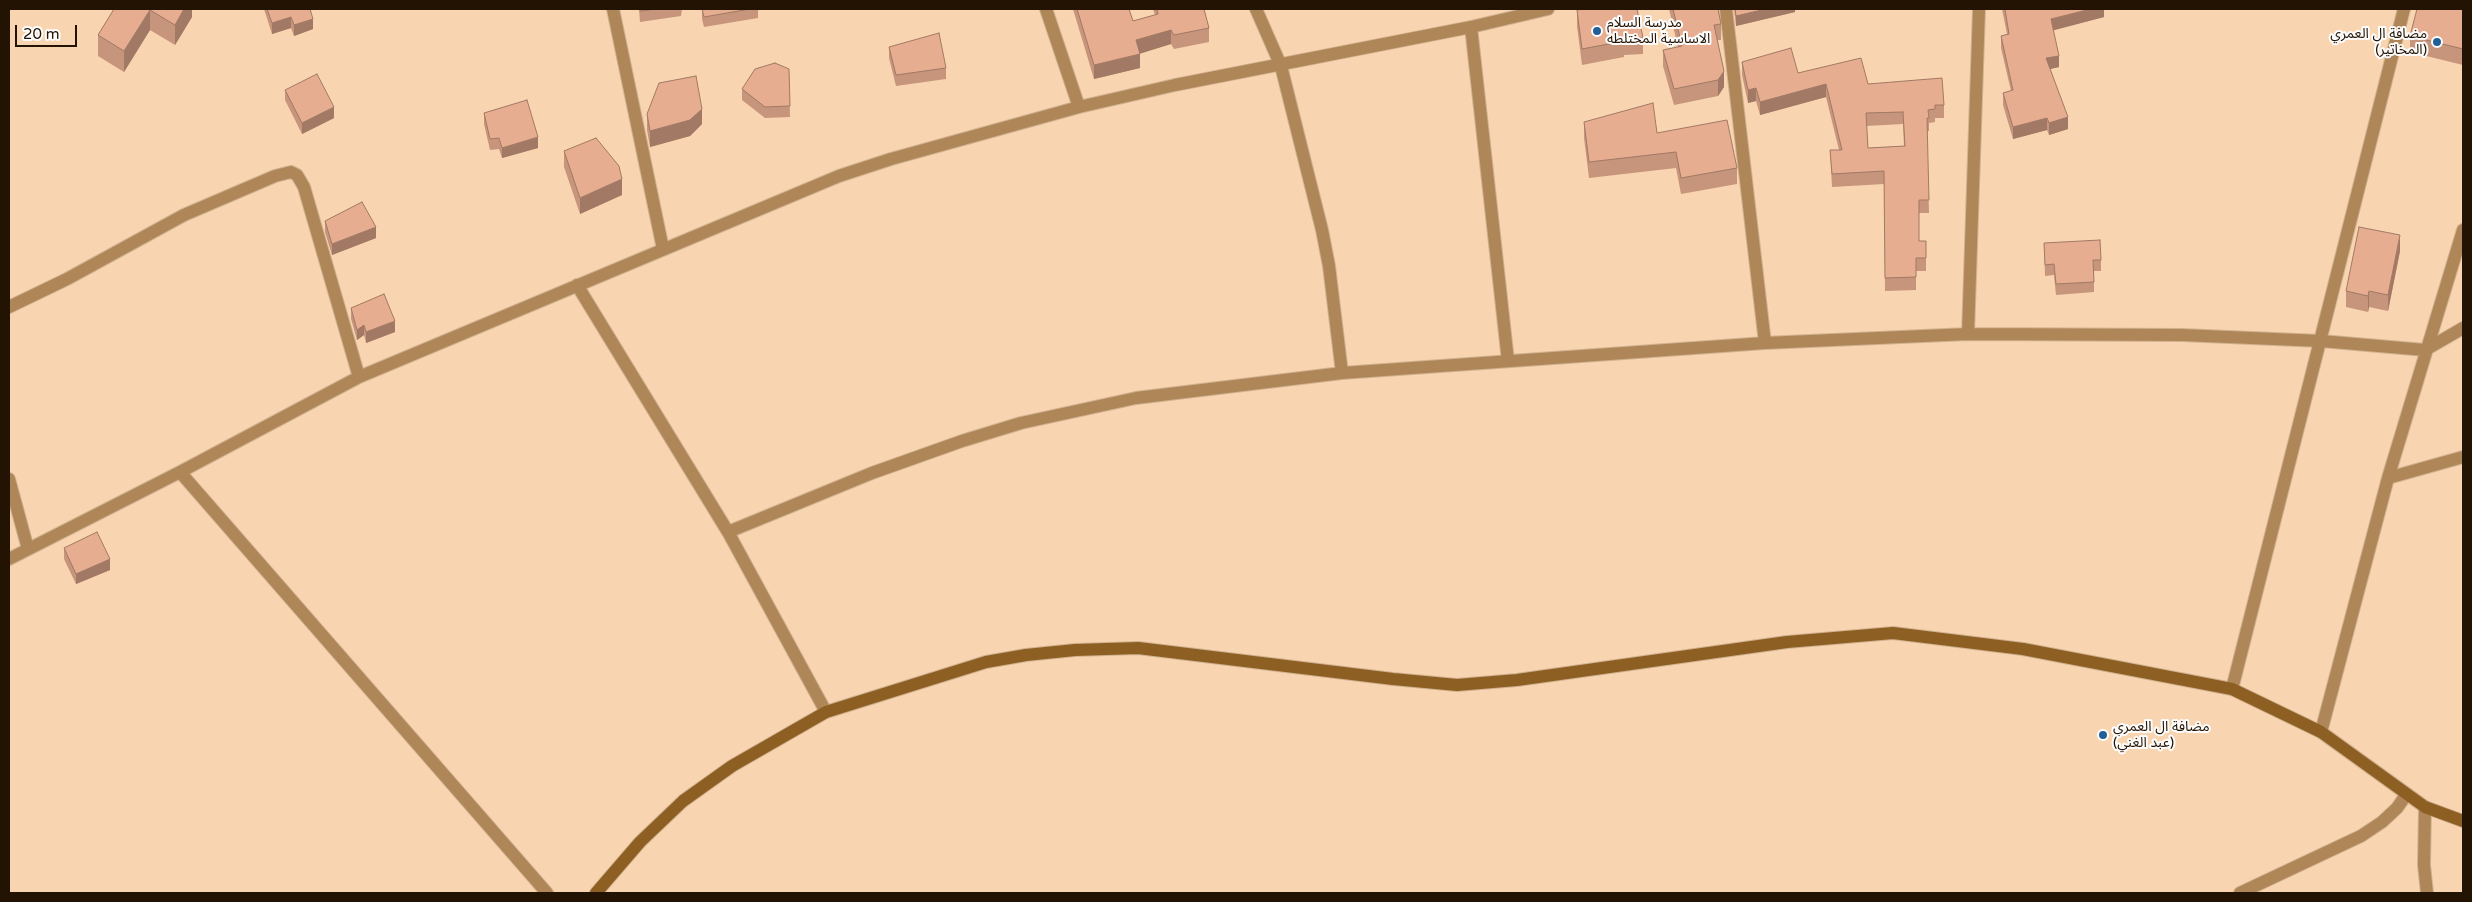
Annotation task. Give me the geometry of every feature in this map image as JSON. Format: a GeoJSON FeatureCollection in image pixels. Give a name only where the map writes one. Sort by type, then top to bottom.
{"type":"FeatureCollection","features":[{"type":"Feature","properties":{"kind":"street"},"geometry":{"type":"LineString","coordinates":[[613,9],[663,249]]}},
{"type":"Feature","properties":{"kind":"street"},"geometry":{"type":"LineString","coordinates":[[1046,9],[1079,106]]}},
{"type":"Feature","properties":{"kind":"street"},"geometry":{"type":"LineString","coordinates":[[1256,9],[1281,66],[1324,239],[1342,373]]}},
{"type":"Feature","properties":{"kind":"street"},"geometry":{"type":"LineString","coordinates":[[9,559],[180,472],[359,377],[839,176],[891,159],[1079,106],[1175,85],[1281,66],[1471,27],[1545,9]]}},
{"type":"Feature","properties":{"kind":"street"},"geometry":{"type":"LineString","coordinates":[[1726,9],[1765,343]]}},
{"type":"Feature","properties":{"kind":"street"},"geometry":{"type":"LineString","coordinates":[[1968,334],[1979,9]]}},
{"type":"Feature","properties":{"kind":"street"},"geometry":{"type":"LineString","coordinates":[[2232,689],[2404,9]]}},
{"type":"Feature","properties":{"kind":"street"},"geometry":{"type":"LineString","coordinates":[[1471,27],[1508,361]]}},
{"type":"Feature","properties":{"kind":"street"},"geometry":{"type":"LineString","coordinates":[[9,307],[67,279],[184,215],[275,176],[291,172],[297,175],[304,188],[359,377]]}},
{"type":"Feature","properties":{"kind":"street"},"geometry":{"type":"LineString","coordinates":[[2321,732],[2388,478],[2463,230]]}},
{"type":"Feature","properties":{"kind":"street"},"geometry":{"type":"LineString","coordinates":[[577,285],[728,532],[826,712]]}},
{"type":"Feature","properties":{"kind":"street"},"geometry":{"type":"LineString","coordinates":[[728,532],[872,473],[962,440],[1021,423],[1136,398],[1342,373],[1765,343],[1968,334],[2182,335],[2321,341],[2426,350],[2463,328]]}},
{"type":"Feature","properties":{"kind":"street"},"geometry":{"type":"LineString","coordinates":[[2388,478],[2463,457]]}},
{"type":"Feature","properties":{"kind":"street"},"geometry":{"type":"LineString","coordinates":[[180,472],[404,732],[547,893]]}},
{"type":"Feature","properties":{"kind":"street"},"geometry":{"type":"LineString","coordinates":[[9,479],[28,549]]}},
{"type":"Feature","properties":{"kind":"street"},"geometry":{"type":"LineString","coordinates":[[596,893],[640,842],[683,801],[732,766],[826,712],[986,662],[1026,655],[1075,650],[1138,648],[1393,680],[1471,684],[1788,642],[1893,633],[2023,648],[2232,689],[2321,732],[2425,807],[2463,821]]}},
{"type":"Feature","properties":{"kind":"street"},"geometry":{"type":"LineString","coordinates":[[2240,893],[2361,836],[2382,822],[2397,808],[2406,795]]}},
{"type":"Feature","properties":{"kind":"street"},"geometry":{"type":"LineString","coordinates":[[2425,807],[2424,864],[2427,893]]}},
{"type":"Feature","properties":{"kind":"building"},"geometry":{"type":"Polygon","coordinates":[[[114,9],[184,9],[175,25],[150,10],[124,51],[98,35],[114,9]]]}},
{"type":"Feature","properties":{"kind":"building"},"geometry":{"type":"Polygon","coordinates":[[[267,9],[310,9],[313,19],[294,25],[291,17],[272,23],[267,9]]]}},
{"type":"Feature","properties":{"kind":"building"},"geometry":{"type":"Polygon","coordinates":[[[640,9],[656,9],[640,11],[640,9]]]}},
{"type":"Feature","properties":{"kind":"building"},"geometry":{"type":"Polygon","coordinates":[[[702,9],[750,9],[704,17],[702,9]]]}},
{"type":"Feature","properties":{"kind":"building"},"geometry":{"type":"Polygon","coordinates":[[[1077,9],[1129,9],[1133,21],[1158,14],[1157,9],[1204,9],[1209,28],[1174,35],[1171,30],[1136,40],[1140,54],[1094,65],[1077,9]]]}},
{"type":"Feature","properties":{"kind":"building"},"geometry":{"type":"Polygon","coordinates":[[[1637,9],[1643,38],[1624,39],[1624,41],[1582,49],[1577,10],[1637,9]]]}},
{"type":"Feature","properties":{"kind":"building"},"geometry":{"type":"Polygon","coordinates":[[[1673,9],[1718,9],[1721,24],[1714,25],[1724,71],[1718,80],[1674,89],[1663,50],[1682,46],[1673,9]]]}},
{"type":"Feature","properties":{"kind":"building"},"geometry":{"type":"Polygon","coordinates":[[[1735,9],[1766,9],[1736,16],[1735,9]]]}},
{"type":"Feature","properties":{"kind":"building"},"geometry":{"type":"Polygon","coordinates":[[[2005,9],[2091,9],[2051,19],[2059,56],[2046,58],[2068,117],[2049,123],[2047,118],[2013,127],[2003,93],[2013,90],[2001,36],[2009,34],[2005,9]]]}},
{"type":"Feature","properties":{"kind":"building"},"geometry":{"type":"Polygon","coordinates":[[[2417,9],[2463,9],[2463,49],[2410,36],[2417,9]]]}},
{"type":"Feature","properties":{"kind":"building"},"geometry":{"type":"Polygon","coordinates":[[[939,33],[946,68],[896,75],[889,47],[939,33]]]}},
{"type":"Feature","properties":{"kind":"building"},"geometry":{"type":"Polygon","coordinates":[[[1791,48],[1798,73],[1861,58],[1868,84],[1942,78],[1944,105],[1935,105],[1935,109],[1928,110],[1929,200],[1919,200],[1919,241],[1926,241],[1926,258],[1916,258],[1916,277],[1885,278],[1884,171],[1832,174],[1830,150],[1842,150],[1826,84],[1760,102],[1756,88],[1748,90],[1742,62],[1791,48]],[[1903,112],[1866,113],[1868,148],[1905,146],[1903,112]]]}},
{"type":"Feature","properties":{"kind":"building"},"geometry":{"type":"Polygon","coordinates":[[[775,63],[789,69],[790,106],[765,107],[742,89],[755,69],[775,63]]]}},
{"type":"Feature","properties":{"kind":"building"},"geometry":{"type":"Polygon","coordinates":[[[317,74],[334,107],[302,123],[285,90],[317,74]]]}},
{"type":"Feature","properties":{"kind":"building"},"geometry":{"type":"Polygon","coordinates":[[[696,76],[702,109],[690,120],[650,131],[647,114],[659,83],[696,76]]]}},
{"type":"Feature","properties":{"kind":"building"},"geometry":{"type":"Polygon","coordinates":[[[527,100],[538,137],[502,148],[499,138],[490,139],[484,113],[527,100]]]}},
{"type":"Feature","properties":{"kind":"building"},"geometry":{"type":"Polygon","coordinates":[[[1653,103],[1657,133],[1727,120],[1737,168],[1681,178],[1676,152],[1589,162],[1584,122],[1653,103]]]}},
{"type":"Feature","properties":{"kind":"building"},"geometry":{"type":"Polygon","coordinates":[[[596,138],[619,166],[622,179],[580,198],[564,151],[596,138]]]}},
{"type":"Feature","properties":{"kind":"building"},"geometry":{"type":"Polygon","coordinates":[[[362,202],[376,227],[332,244],[325,221],[362,202]]]}},
{"type":"Feature","properties":{"kind":"building"},"geometry":{"type":"Polygon","coordinates":[[[2359,227],[2400,235],[2388,295],[2369,291],[2368,296],[2346,291],[2359,227]]]}},
{"type":"Feature","properties":{"kind":"building"},"geometry":{"type":"Polygon","coordinates":[[[2100,240],[2101,260],[2093,260],[2094,282],[2056,284],[2054,264],[2045,265],[2044,243],[2100,240]]]}},
{"type":"Feature","properties":{"kind":"building"},"geometry":{"type":"Polygon","coordinates":[[[384,294],[395,321],[366,332],[364,325],[357,330],[351,308],[384,294]]]}},
{"type":"Feature","properties":{"kind":"building"},"geometry":{"type":"Polygon","coordinates":[[[97,532],[110,559],[76,574],[64,548],[97,532]]]}},
{"type":"Feature","properties":{"kind":"place","name":"مدرسة السلام الاساسية المختلطه"},"geometry":{"type":"Point","coordinates":[1597,31]}},
{"type":"Feature","properties":{"kind":"place","name":"مضافة ال العمري (المخاتير)"},"geometry":{"type":"Point","coordinates":[2437,42]}},
{"type":"Feature","properties":{"kind":"place","name":"مضافة ال العمري (عبد الغني)"},"geometry":{"type":"Point","coordinates":[2103,735]}}]}
